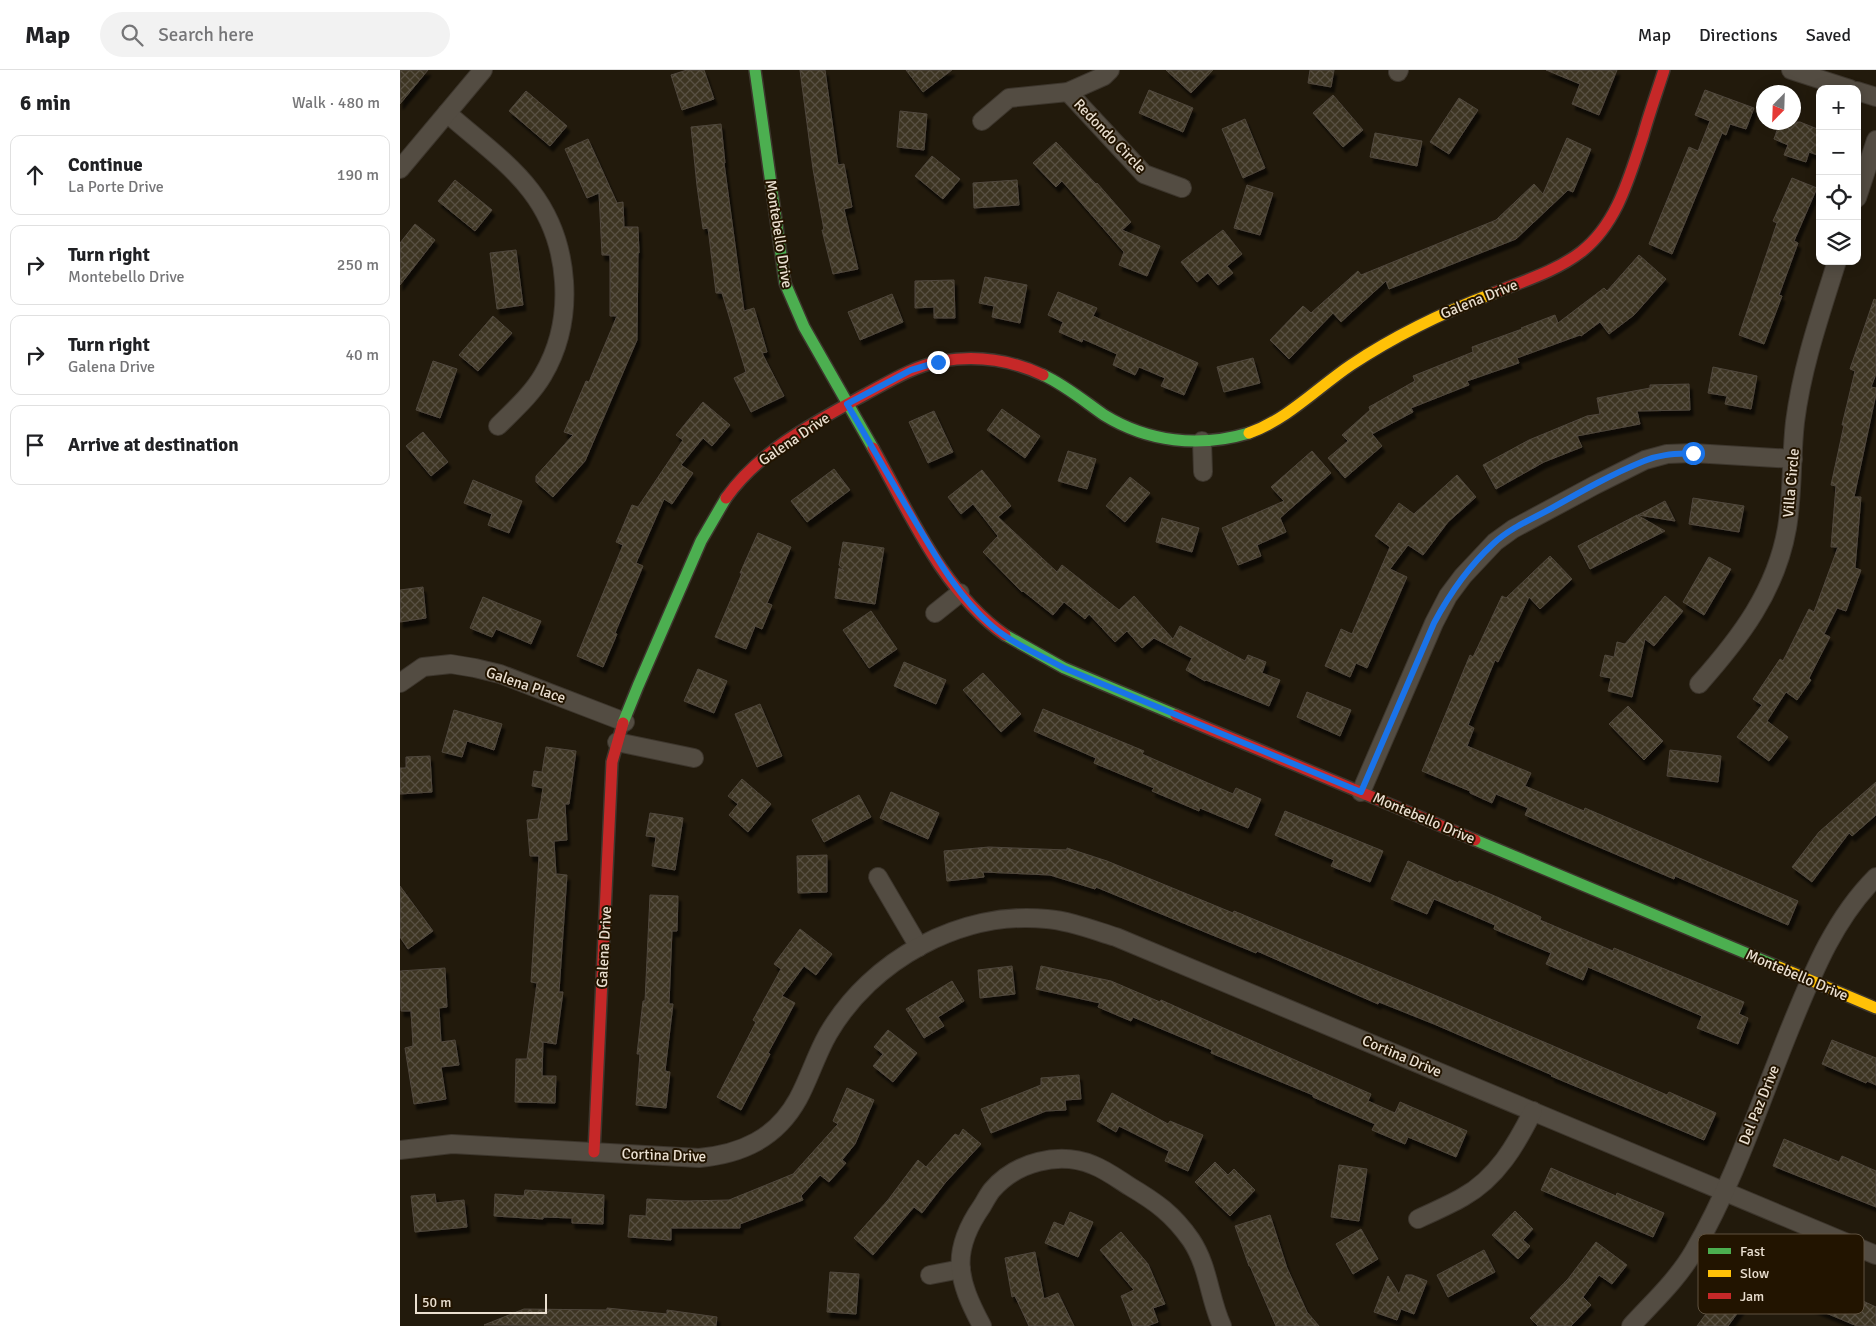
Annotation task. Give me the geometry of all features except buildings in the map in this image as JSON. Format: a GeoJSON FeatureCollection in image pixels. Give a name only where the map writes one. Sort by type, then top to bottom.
{"type":"FeatureCollection","features":[{"type":"Feature","properties":{"kind":"street"},"geometry":{"type":"LineString","coordinates":[[400,169],[483,70]]}},
{"type":"Feature","properties":{"kind":"street","name":"Montebello Drive"},"geometry":{"type":"LineString","coordinates":[[755,70],[785,283],[800,322],[941,564],[960,593],[994,628],[1017,643],[1064,668],[1876,1008]]}},
{"type":"Feature","properties":{"kind":"street","name":"Redondo Circle"},"geometry":{"type":"LineString","coordinates":[[982,121],[1009,98],[1068,92],[1104,76],[1110,70]]}},
{"type":"Feature","properties":{"kind":"street","name":"Galena Drive"},"geometry":{"type":"LineString","coordinates":[[594,1152],[612,762],[633,697],[698,548],[723,501],[740,480],[778,446],[847,404],[911,370],[938,362],[970,358],[998,360],[1024,366],[1050,378],[1120,424],[1140,434],[1184,441],[1202,441],[1222,440],[1263,428],[1281,418],[1328,382],[1393,337],[1459,306],[1536,276],[1578,256],[1596,239],[1619,203],[1628,182],[1664,70]]}},
{"type":"Feature","properties":{"kind":"street"},"geometry":{"type":"LineString","coordinates":[[1791,70],[1838,85]]}},
{"type":"Feature","properties":{"kind":"street","name":"Redondo Circle"},"geometry":{"type":"LineString","coordinates":[[1068,92],[1144,174],[1182,188]]}},
{"type":"Feature","properties":{"kind":"street"},"geometry":{"type":"LineString","coordinates":[[1861,92],[1876,97]]}},
{"type":"Feature","properties":{"kind":"street"},"geometry":{"type":"LineString","coordinates":[[447,114],[510,168],[531,191],[546,214],[554,233],[564,280],[561,328],[554,353],[537,383],[498,426]]}},
{"type":"Feature","properties":{"kind":"street"},"geometry":{"type":"LineString","coordinates":[[1861,186],[1876,140]]}},
{"type":"Feature","properties":{"kind":"street","name":"Villa Circle"},"geometry":{"type":"LineString","coordinates":[[1699,684],[1745,629],[1773,580],[1787,528],[1795,424],[1804,370],[1836,265]]}},
{"type":"Feature","properties":{"kind":"street"},"geometry":{"type":"LineString","coordinates":[[1202,441],[1203,472]]}},
{"type":"Feature","properties":{"kind":"street"},"geometry":{"type":"LineString","coordinates":[[1361,792],[1434,623],[1448,596],[1462,576],[1495,542],[1513,529],[1594,484],[1645,460],[1668,454],[1693,453],[1793,459]]}},
{"type":"Feature","properties":{"kind":"street"},"geometry":{"type":"LineString","coordinates":[[935,613],[960,593]]}},
{"type":"Feature","properties":{"kind":"street","name":"Galena Place"},"geometry":{"type":"LineString","coordinates":[[400,683],[423,667],[451,664],[475,668],[500,674],[625,722]]}},
{"type":"Feature","properties":{"kind":"street"},"geometry":{"type":"LineString","coordinates":[[617,742],[694,758]]}},
{"type":"Feature","properties":{"kind":"street"},"geometry":{"type":"LineString","coordinates":[[878,877],[919,947]]}},
{"type":"Feature","properties":{"kind":"street","name":"Del Paz Drive"},"geometry":{"type":"LineString","coordinates":[[1703,1234],[1724,1192],[1827,942],[1859,894],[1876,877]]}},
{"type":"Feature","properties":{"kind":"street","name":"Cortina Drive"},"geometry":{"type":"LineString","coordinates":[[400,1150],[452,1144],[699,1158],[723,1156],[746,1148],[766,1135],[782,1121],[798,1100],[827,1034],[861,990],[883,971],[919,947],[948,933],[977,924],[1007,919],[1046,919],[1078,925],[1116,937],[1825,1234]]}},
{"type":"Feature","properties":{"kind":"street"},"geometry":{"type":"LineString","coordinates":[[1418,1219],[1464,1196],[1491,1176],[1508,1157],[1533,1111]]}},
{"type":"Feature","properties":{"kind":"street"},"geometry":{"type":"LineString","coordinates":[[982,1326],[968,1300],[961,1269],[960,1252],[964,1236],[972,1220],[993,1190],[1008,1176],[1026,1166],[1046,1160],[1071,1159],[1093,1164],[1111,1174],[1161,1206],[1179,1224],[1192,1241],[1203,1261],[1222,1326]]}},
{"type":"Feature","properties":{"kind":"street","name":"Del Paz Drive"},"geometry":{"type":"LineString","coordinates":[[1631,1326],[1685,1265],[1698,1244]]}},
{"type":"Feature","properties":{"kind":"street","name":"Cortina Drive"},"geometry":{"type":"LineString","coordinates":[[1864,1250],[1876,1255]]}},
{"type":"Feature","properties":{"kind":"street"},"geometry":{"type":"LineString","coordinates":[[930,1275],[961,1269]]}},
{"type":"Feature","properties":{"kind":"traffic: fast"},"geometry":{"type":"LineString","coordinates":[[755,70],[785,283],[804,327],[873,448]]}},
{"type":"Feature","properties":{"kind":"traffic: fast"},"geometry":{"type":"LineString","coordinates":[[1043,375],[1067,388],[1104,415],[1121,424],[1156,437],[1193,441],[1230,438],[1249,433]]}},
{"type":"Feature","properties":{"kind":"traffic: fast"},"geometry":{"type":"LineString","coordinates":[[623,723],[701,541],[726,498]]}},
{"type":"Feature","properties":{"kind":"traffic: fast"},"geometry":{"type":"LineString","coordinates":[[1005,635],[1064,668],[1176,715]]}},
{"type":"Feature","properties":{"kind":"traffic: fast"},"geometry":{"type":"LineString","coordinates":[[1475,840],[1779,967]]}},
{"type":"Feature","properties":{"kind":"traffic: slow"},"geometry":{"type":"LineString","coordinates":[[1249,433],[1277,420],[1338,374],[1385,344],[1439,316],[1494,293]]}},
{"type":"Feature","properties":{"kind":"traffic: slow"},"geometry":{"type":"LineString","coordinates":[[1779,967],[1876,1008]]}},
{"type":"Feature","properties":{"kind":"traffic: jam"},"geometry":{"type":"LineString","coordinates":[[1494,293],[1561,265],[1581,252],[1604,228],[1627,184],[1664,70]]}},
{"type":"Feature","properties":{"kind":"traffic: jam"},"geometry":{"type":"LineString","coordinates":[[726,498],[755,465],[790,438],[827,415],[902,374],[922,366],[955,359],[981,359],[1006,362],[1043,375]]}},
{"type":"Feature","properties":{"kind":"traffic: jam"},"geometry":{"type":"LineString","coordinates":[[873,448],[914,524],[945,574],[963,597],[1005,635]]}},
{"type":"Feature","properties":{"kind":"traffic: jam"},"geometry":{"type":"LineString","coordinates":[[1176,715],[1475,840]]}},
{"type":"Feature","properties":{"kind":"traffic: jam"},"geometry":{"type":"LineString","coordinates":[[594,1152],[612,762],[623,723]]}},
{"type":"Feature","properties":{"kind":"route"},"geometry":{"type":"LineString","coordinates":[[938,362],[911,370],[847,404],[941,564],[960,593],[976,611],[994,628],[1017,643],[1064,668],[1361,792],[1434,623],[1448,596],[1462,576],[1478,559],[1495,542],[1513,529],[1594,484],[1645,460],[1668,454],[1693,453]]}}]}
